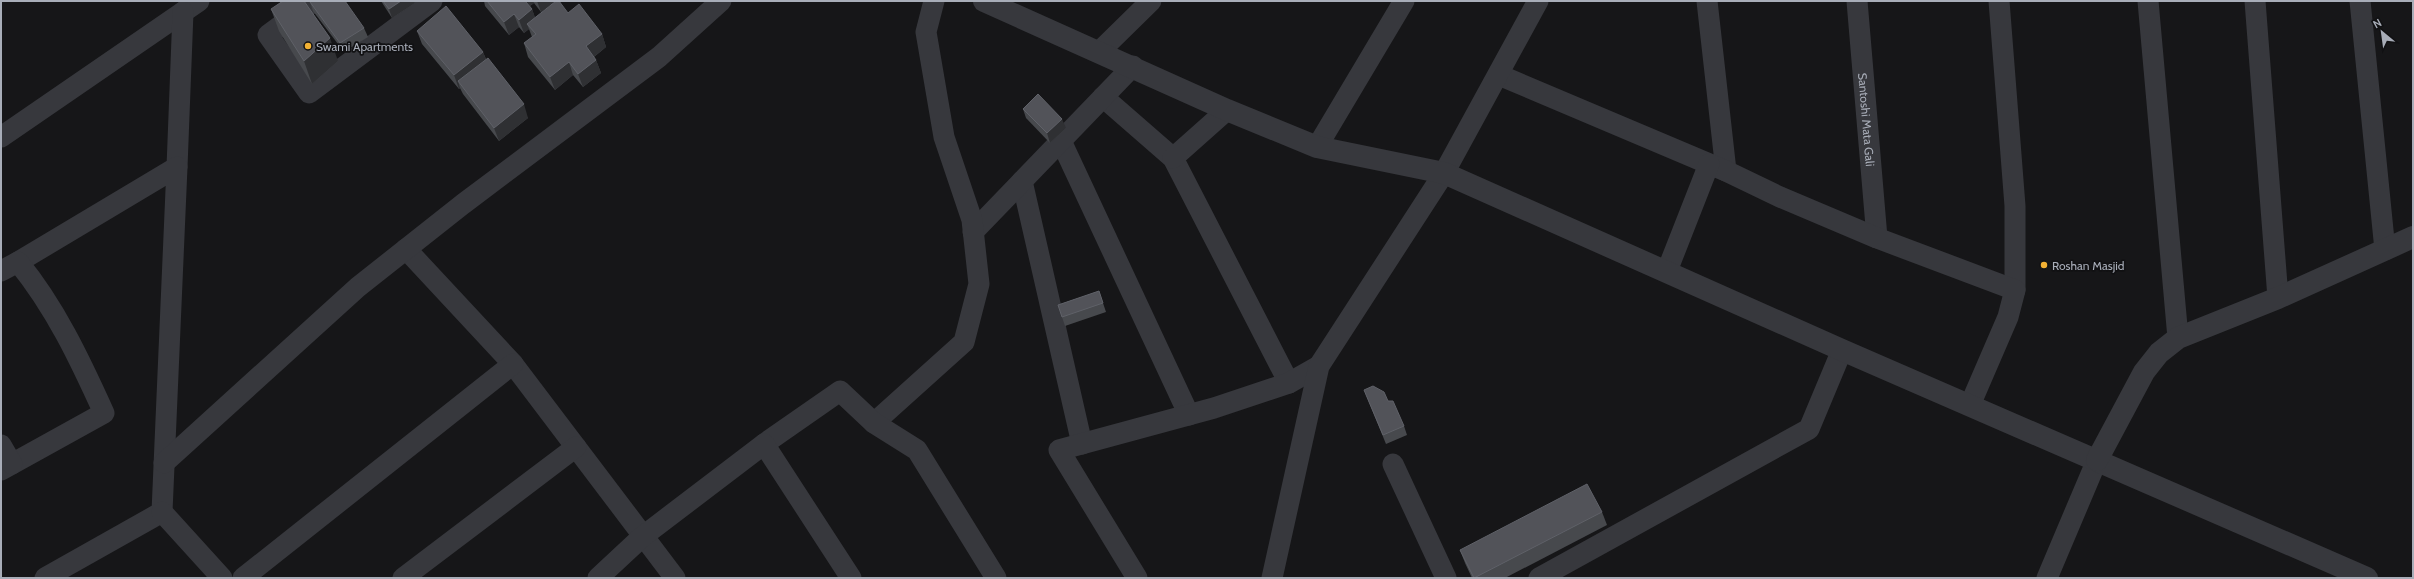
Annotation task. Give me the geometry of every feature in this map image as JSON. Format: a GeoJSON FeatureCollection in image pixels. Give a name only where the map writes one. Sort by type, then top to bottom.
{"type":"FeatureCollection","features":[{"type":"Feature","properties":{"kind":"street"},"geometry":{"type":"LineString","coordinates":[[314,1],[268,35],[309,93],[432,1]]}},
{"type":"Feature","properties":{"kind":"street"},"geometry":{"type":"LineString","coordinates":[[164,463],[358,287],[659,57],[721,1]]}},
{"type":"Feature","properties":{"kind":"street"},"geometry":{"type":"LineString","coordinates":[[874,423],[964,342],[979,284],[972,220],[944,137],[926,32],[934,1]]}},
{"type":"Feature","properties":{"kind":"street"},"geometry":{"type":"LineString","coordinates":[[984,1],[1133,66],[1228,110],[1317,147],[1444,173],[1842,350],[2367,578]]}},
{"type":"Feature","properties":{"kind":"street"},"geometry":{"type":"LineString","coordinates":[[1317,147],[1404,1]]}},
{"type":"Feature","properties":{"kind":"street"},"geometry":{"type":"LineString","coordinates":[[1272,578],[1319,366],[1444,173],[1538,1]]}},
{"type":"Feature","properties":{"kind":"street","name":"Santoshi Mata Gali"},"geometry":{"type":"LineString","coordinates":[[1857,1],[1877,238]]}},
{"type":"Feature","properties":{"kind":"street"},"geometry":{"type":"LineString","coordinates":[[1970,405],[2008,317],[2015,290],[2015,206],[1999,1]]}},
{"type":"Feature","properties":{"kind":"street"},"geometry":{"type":"LineString","coordinates":[[2148,1],[2178,338]]}},
{"type":"Feature","properties":{"kind":"street"},"geometry":{"type":"LineString","coordinates":[[2256,1],[2278,298]]}},
{"type":"Feature","properties":{"kind":"street"},"geometry":{"type":"LineString","coordinates":[[2360,1],[2385,250]]}},
{"type":"Feature","properties":{"kind":"street"},"geometry":{"type":"LineString","coordinates":[[1099,52],[1149,2]]}},
{"type":"Feature","properties":{"kind":"street"},"geometry":{"type":"LineString","coordinates":[[1667,271],[1717,167],[1703,2]]}},
{"type":"Feature","properties":{"kind":"street"},"geometry":{"type":"LineString","coordinates":[[2,135],[191,7]]}},
{"type":"Feature","properties":{"kind":"street"},"geometry":{"type":"LineString","coordinates":[[191,7],[177,167],[162,512],[222,578]]}},
{"type":"Feature","properties":{"kind":"street"},"geometry":{"type":"LineString","coordinates":[[973,232],[1133,66]]}},
{"type":"Feature","properties":{"kind":"street"},"geometry":{"type":"LineString","coordinates":[[1499,74],[1717,167],[1780,197],[1877,238],[2015,290]]}},
{"type":"Feature","properties":{"kind":"street"},"geometry":{"type":"LineString","coordinates":[[1103,97],[1173,158],[1289,383]]}},
{"type":"Feature","properties":{"kind":"street"},"geometry":{"type":"LineString","coordinates":[[1173,158],[1228,110]]}},
{"type":"Feature","properties":{"kind":"street"},"geometry":{"type":"LineString","coordinates":[[1061,141],[1189,415]]}},
{"type":"Feature","properties":{"kind":"street"},"geometry":{"type":"LineString","coordinates":[[10,266],[177,167]]}},
{"type":"Feature","properties":{"kind":"street"},"geometry":{"type":"LineString","coordinates":[[1022,181],[1082,444]]}},
{"type":"Feature","properties":{"kind":"street"},"geometry":{"type":"LineString","coordinates":[[2047,578],[2097,460],[2144,372],[2159,353],[2178,338],[2278,298],[2413,237]]}},
{"type":"Feature","properties":{"kind":"street"},"geometry":{"type":"LineString","coordinates":[[406,249],[513,364],[642,537],[675,578]]}},
{"type":"Feature","properties":{"kind":"street"},"geometry":{"type":"LineString","coordinates":[[1,445],[6,467],[104,413],[72,344],[29,274],[10,266]]}},
{"type":"Feature","properties":{"kind":"street"},"geometry":{"type":"LineString","coordinates":[[1539,578],[1809,429],[1842,350]]}},
{"type":"Feature","properties":{"kind":"street"},"geometry":{"type":"LineString","coordinates":[[243,578],[513,364]]}},
{"type":"Feature","properties":{"kind":"street"},"geometry":{"type":"LineString","coordinates":[[1136,578],[1059,450],[1189,415],[1289,383],[1319,366]]}},
{"type":"Feature","properties":{"kind":"street"},"geometry":{"type":"LineString","coordinates":[[598,578],[642,537],[764,444],[840,390],[874,423],[917,450],[996,578]]}},
{"type":"Feature","properties":{"kind":"street"},"geometry":{"type":"LineString","coordinates":[[764,444],[851,578]]}},
{"type":"Feature","properties":{"kind":"street"},"geometry":{"type":"LineString","coordinates":[[403,578],[576,447]]}},
{"type":"Feature","properties":{"kind":"street"},"geometry":{"type":"LineString","coordinates":[[1392,464],[1446,578]]}},
{"type":"Feature","properties":{"kind":"street"},"geometry":{"type":"LineString","coordinates":[[45,578],[162,512]]}},
{"type":"Feature","properties":{"kind":"building"},"geometry":{"type":"Polygon","coordinates":[[[283,1],[304,1],[330,38],[304,61],[271,9],[283,1]]]}},
{"type":"Feature","properties":{"kind":"building"},"geometry":{"type":"Polygon","coordinates":[[[345,1],[364,28],[340,43],[310,2],[345,1]]]}},
{"type":"Feature","properties":{"kind":"building"},"geometry":{"type":"Polygon","coordinates":[[[383,1],[401,1],[389,9],[383,1]]]}},
{"type":"Feature","properties":{"kind":"building"},"geometry":{"type":"Polygon","coordinates":[[[487,1],[525,1],[532,9],[519,20],[514,14],[504,22],[487,1]]]}},
{"type":"Feature","properties":{"kind":"building"},"geometry":{"type":"Polygon","coordinates":[[[556,1],[559,1],[568,13],[579,4],[602,34],[586,46],[596,60],[578,74],[569,62],[550,77],[524,43],[536,34],[527,24],[556,1]]]}},
{"type":"Feature","properties":{"kind":"building"},"geometry":{"type":"Polygon","coordinates":[[[446,6],[483,52],[454,75],[417,31],[446,6]]]}},
{"type":"Feature","properties":{"kind":"building"},"geometry":{"type":"Polygon","coordinates":[[[488,58],[524,104],[494,128],[458,81],[488,58]]]}},
{"type":"Feature","properties":{"kind":"building"},"geometry":{"type":"Polygon","coordinates":[[[1038,94],[1062,119],[1047,133],[1023,109],[1038,94]]]}},
{"type":"Feature","properties":{"kind":"building"},"geometry":{"type":"Polygon","coordinates":[[[1099,291],[1103,303],[1062,317],[1058,305],[1099,291]]]}},
{"type":"Feature","properties":{"kind":"building"},"geometry":{"type":"Polygon","coordinates":[[[1373,386],[1384,392],[1388,401],[1393,401],[1404,426],[1383,435],[1364,390],[1373,386]]]}},
{"type":"Feature","properties":{"kind":"building"},"geometry":{"type":"Polygon","coordinates":[[[1587,484],[1602,512],[1474,578],[1460,550],[1587,484]]]}},
{"type":"Feature","properties":{"kind":"place","name":"Swami Apartments"},"geometry":{"type":"Point","coordinates":[308,46]}},
{"type":"Feature","properties":{"kind":"place","name":"Roshan Masjid"},"geometry":{"type":"Point","coordinates":[2044,265]}}]}
